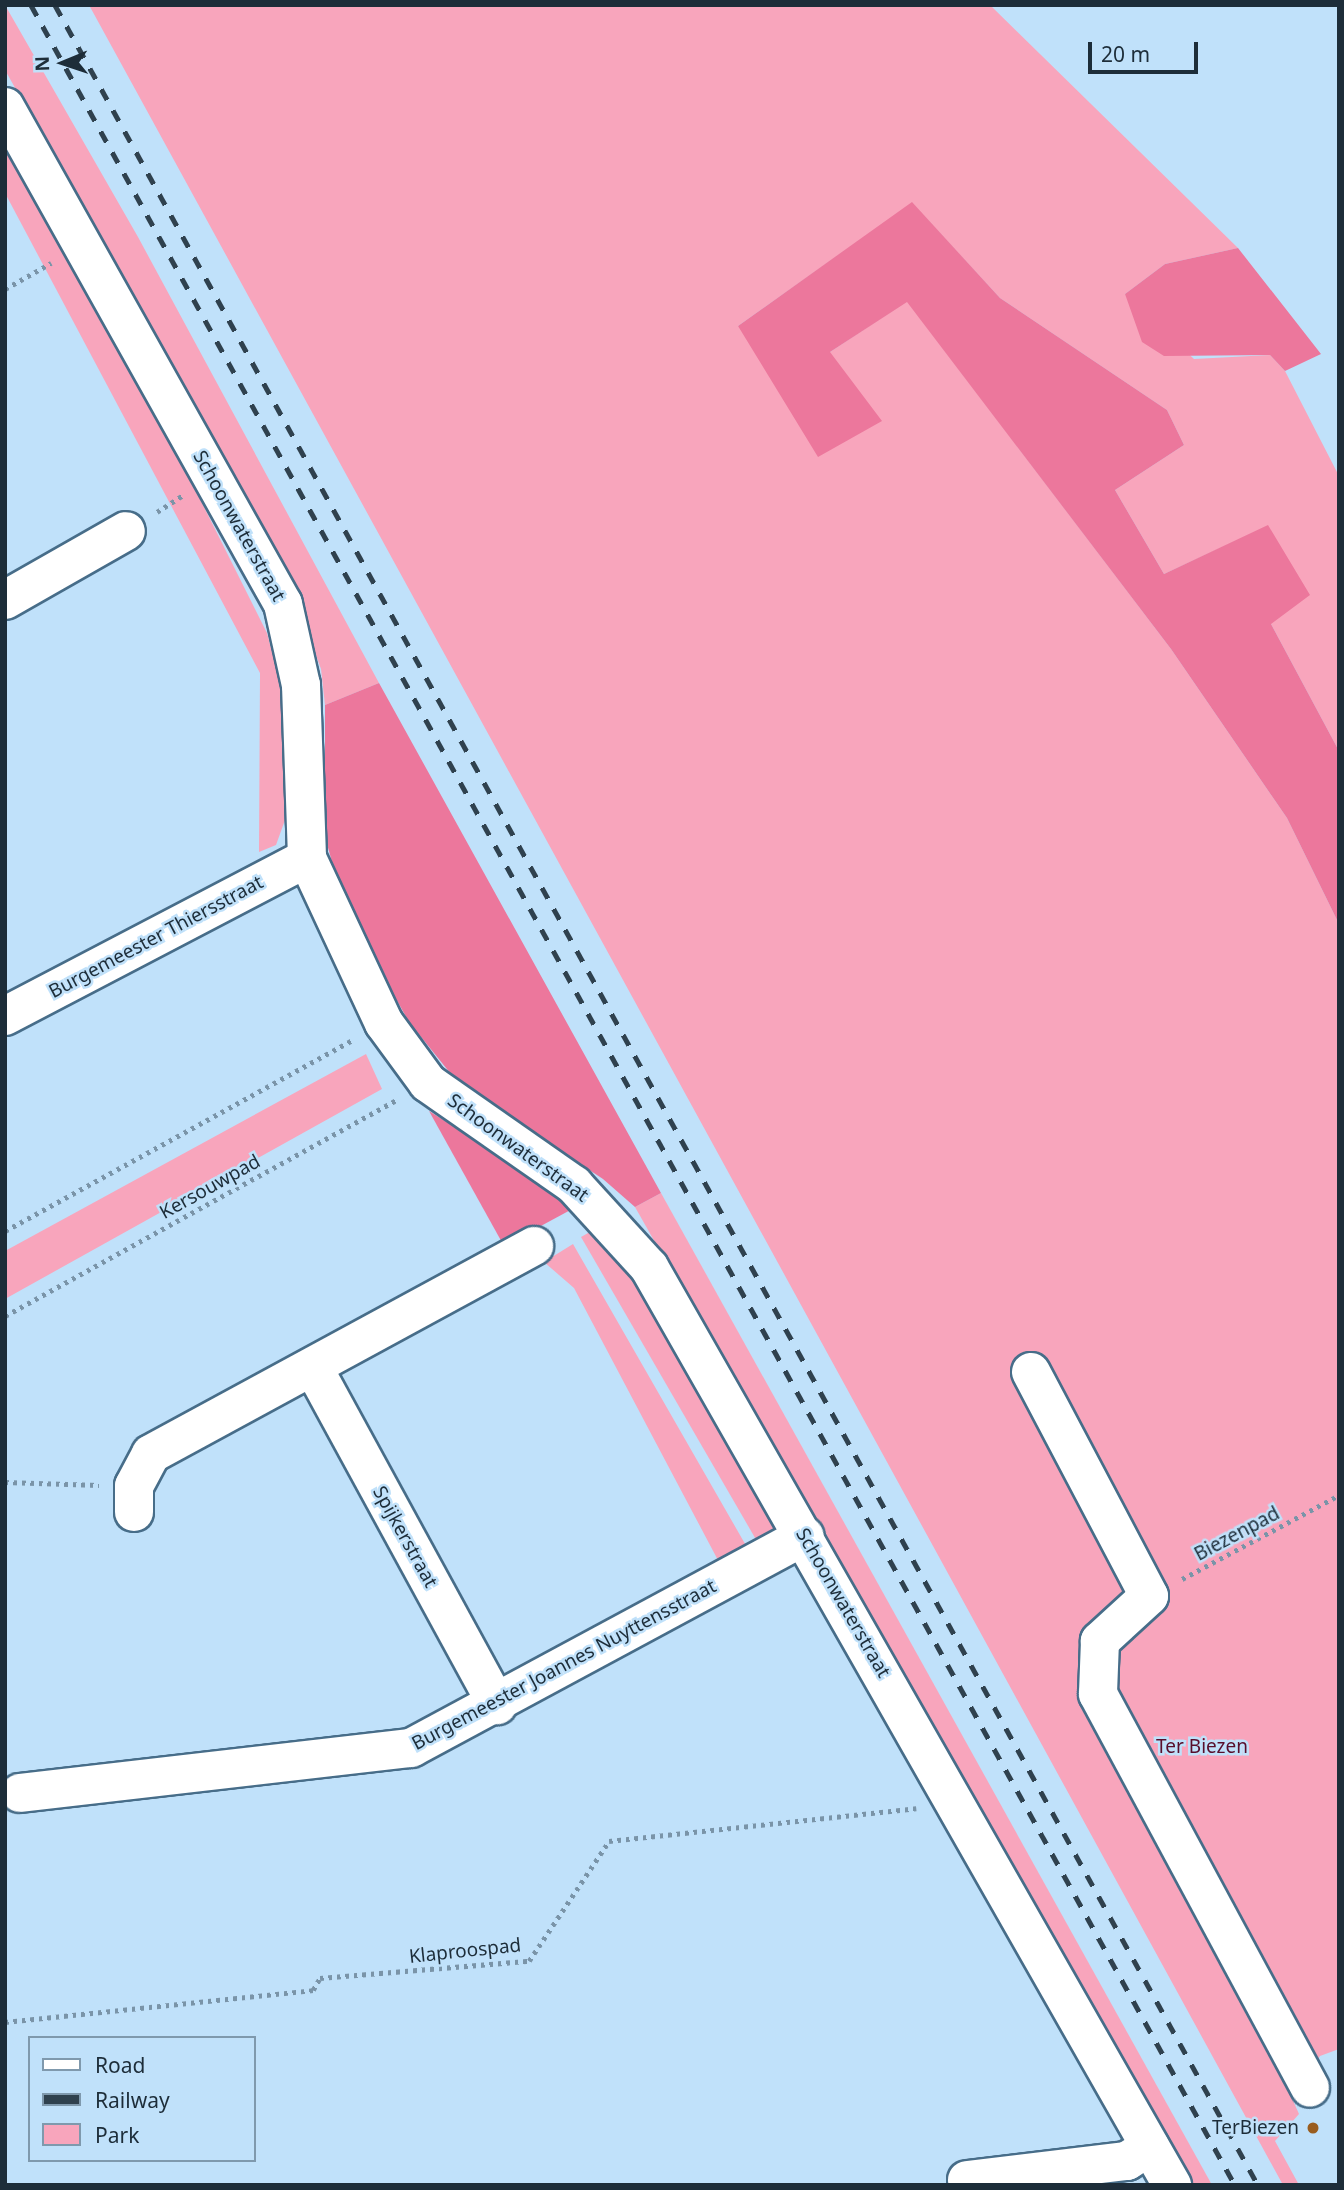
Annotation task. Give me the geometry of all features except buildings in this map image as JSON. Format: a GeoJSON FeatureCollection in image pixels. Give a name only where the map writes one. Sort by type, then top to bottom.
{"type":"FeatureCollection","features":[{"type":"Feature","properties":{"kind":"street","name":"Schoonwaterstraat"},"geometry":{"type":"LineString","coordinates":[[5,107],[283,604],[301,685],[307,858],[342,944],[384,1023],[428,1083],[573,1185],[628,1239],[805,1536],[1172,2185]]}},
{"type":"Feature","properties":{"kind":"street"},"geometry":{"type":"LineString","coordinates":[[5,600],[126,531]]}},
{"type":"Feature","properties":{"kind":"street","name":"Burgemeester Thiersstraat"},"geometry":{"type":"LineString","coordinates":[[5,1016],[307,858]]}},
{"type":"Feature","properties":{"kind":"street"},"geometry":{"type":"LineString","coordinates":[[134,1499],[151,1454],[314,1369],[534,1246]]}},
{"type":"Feature","properties":{"kind":"street","name":"Spijkerstraat"},"geometry":{"type":"LineString","coordinates":[[314,1369],[497,1705]]}},
{"type":"Feature","properties":{"kind":"street"},"geometry":{"type":"LineString","coordinates":[[1031,1372],[1149,1596],[1100,1641],[1098,1694],[1310,2088]]}},
{"type":"Feature","properties":{"kind":"street","name":"Burgemeester Joannes Nuyttensstraat"},"geometry":{"type":"LineString","coordinates":[[20,1793],[411,1748],[497,1705],[805,1536]]}},
{"type":"Feature","properties":{"kind":"street"},"geometry":{"type":"LineString","coordinates":[[967,2180],[1127,2161],[1150,2146]]}},
{"type":"Feature","properties":{"kind":"path"},"geometry":{"type":"LineString","coordinates":[[5,289],[82,245]]}},
{"type":"Feature","properties":{"kind":"path"},"geometry":{"type":"LineString","coordinates":[[126,531],[212,477]]}},
{"type":"Feature","properties":{"kind":"path"},"geometry":{"type":"LineString","coordinates":[[5,1231],[384,1023]]}},
{"type":"Feature","properties":{"kind":"path","name":"Kersouwpad"},"geometry":{"type":"LineString","coordinates":[[5,1316],[428,1083]]}},
{"type":"Feature","properties":{"kind":"path"},"geometry":{"type":"LineString","coordinates":[[5,1482],[134,1499]]}},
{"type":"Feature","properties":{"kind":"path","name":"Biezenpad"},"geometry":{"type":"LineString","coordinates":[[1149,1596],[1339,1495]]}},
{"type":"Feature","properties":{"kind":"path","name":"Klaproospad"},"geometry":{"type":"LineString","coordinates":[[5,2022],[313,1990],[320,1978],[529,1961],[609,1841],[925,1807],[953,1797]]}},
{"type":"Feature","properties":{"kind":"green space"},"geometry":{"type":"Polygon","coordinates":[[[5,5],[138,237],[379,683],[325,705],[321,669],[281,560],[5,70],[5,5]]]}},
{"type":"Feature","properties":{"kind":"green space","name":"Ter Biezen"},"geometry":{"type":"Polygon","coordinates":[[[89,5],[990,5],[1238,248],[1165,264],[1125,294],[1194,359],[1270,355],[1285,371],[1339,476],[1339,751],[1271,624],[1268,526],[1164,574],[1115,490],[1184,445],[1167,410],[1000,298],[912,203],[738,326],[830,352],[907,301],[1171,649],[1287,818],[1339,924],[1339,2049],[1320,2056],[1291,2096],[1299,2114],[1275,2141],[1299,2185],[1283,2185],[89,5]]]}},
{"type":"Feature","properties":{"kind":"green space"},"geometry":{"type":"Polygon","coordinates":[[[5,145],[196,491],[267,633],[283,693],[285,820],[276,845],[259,852],[260,673],[5,193],[5,145]]]}},
{"type":"Feature","properties":{"kind":"green space"},"geometry":{"type":"Polygon","coordinates":[[[366,1054],[382,1089],[5,1299],[5,1251],[366,1054]]]}},
{"type":"Feature","properties":{"kind":"green space"},"geometry":{"type":"Polygon","coordinates":[[[661,1193],[1212,2185],[1190,2185],[635,1207],[661,1193]]]}},
{"type":"Feature","properties":{"kind":"green space"},"geometry":{"type":"Polygon","coordinates":[[[597,1228],[630,1269],[772,1516],[774,1530],[758,1543],[581,1237],[597,1228]]]}},
{"type":"Feature","properties":{"kind":"green space"},"geometry":{"type":"Polygon","coordinates":[[[573,1244],[748,1549],[720,1564],[574,1288],[544,1262],[573,1244]]]}},
{"type":"Feature","properties":{"kind":"shaded area"},"geometry":{"type":"Polygon","coordinates":[[[912,202],[1000,298],[1167,410],[1184,445],[1115,490],[1164,574],[1268,525],[1310,595],[1271,624],[1339,751],[1339,924],[1287,818],[1171,649],[907,302],[830,352],[882,421],[818,457],[738,326],[912,202]]]}},
{"type":"Feature","properties":{"kind":"shaded area"},"geometry":{"type":"Polygon","coordinates":[[[1238,248],[1321,354],[1285,371],[1270,355],[1164,356],[1142,342],[1125,294],[1165,264],[1238,248]]]}},
{"type":"Feature","properties":{"kind":"shaded area"},"geometry":{"type":"Polygon","coordinates":[[[379,683],[661,1193],[635,1207],[603,1179],[459,1084],[409,1022],[345,908],[325,837],[325,705],[379,683]]]}},
{"type":"Feature","properties":{"kind":"shaded area"},"geometry":{"type":"Polygon","coordinates":[[[429,1111],[527,1172],[576,1207],[504,1246],[429,1111]]]}},
{"type":"Feature","properties":{"kind":"railway"},"geometry":{"type":"LineString","coordinates":[[31,5],[1235,2185]]}},
{"type":"Feature","properties":{"kind":"railway"},"geometry":{"type":"LineString","coordinates":[[55,5],[1258,2185]]}},
{"type":"Feature","properties":{"kind":"place","name":"TerBiezen"},"geometry":{"type":"Point","coordinates":[1313,2128]}}]}
